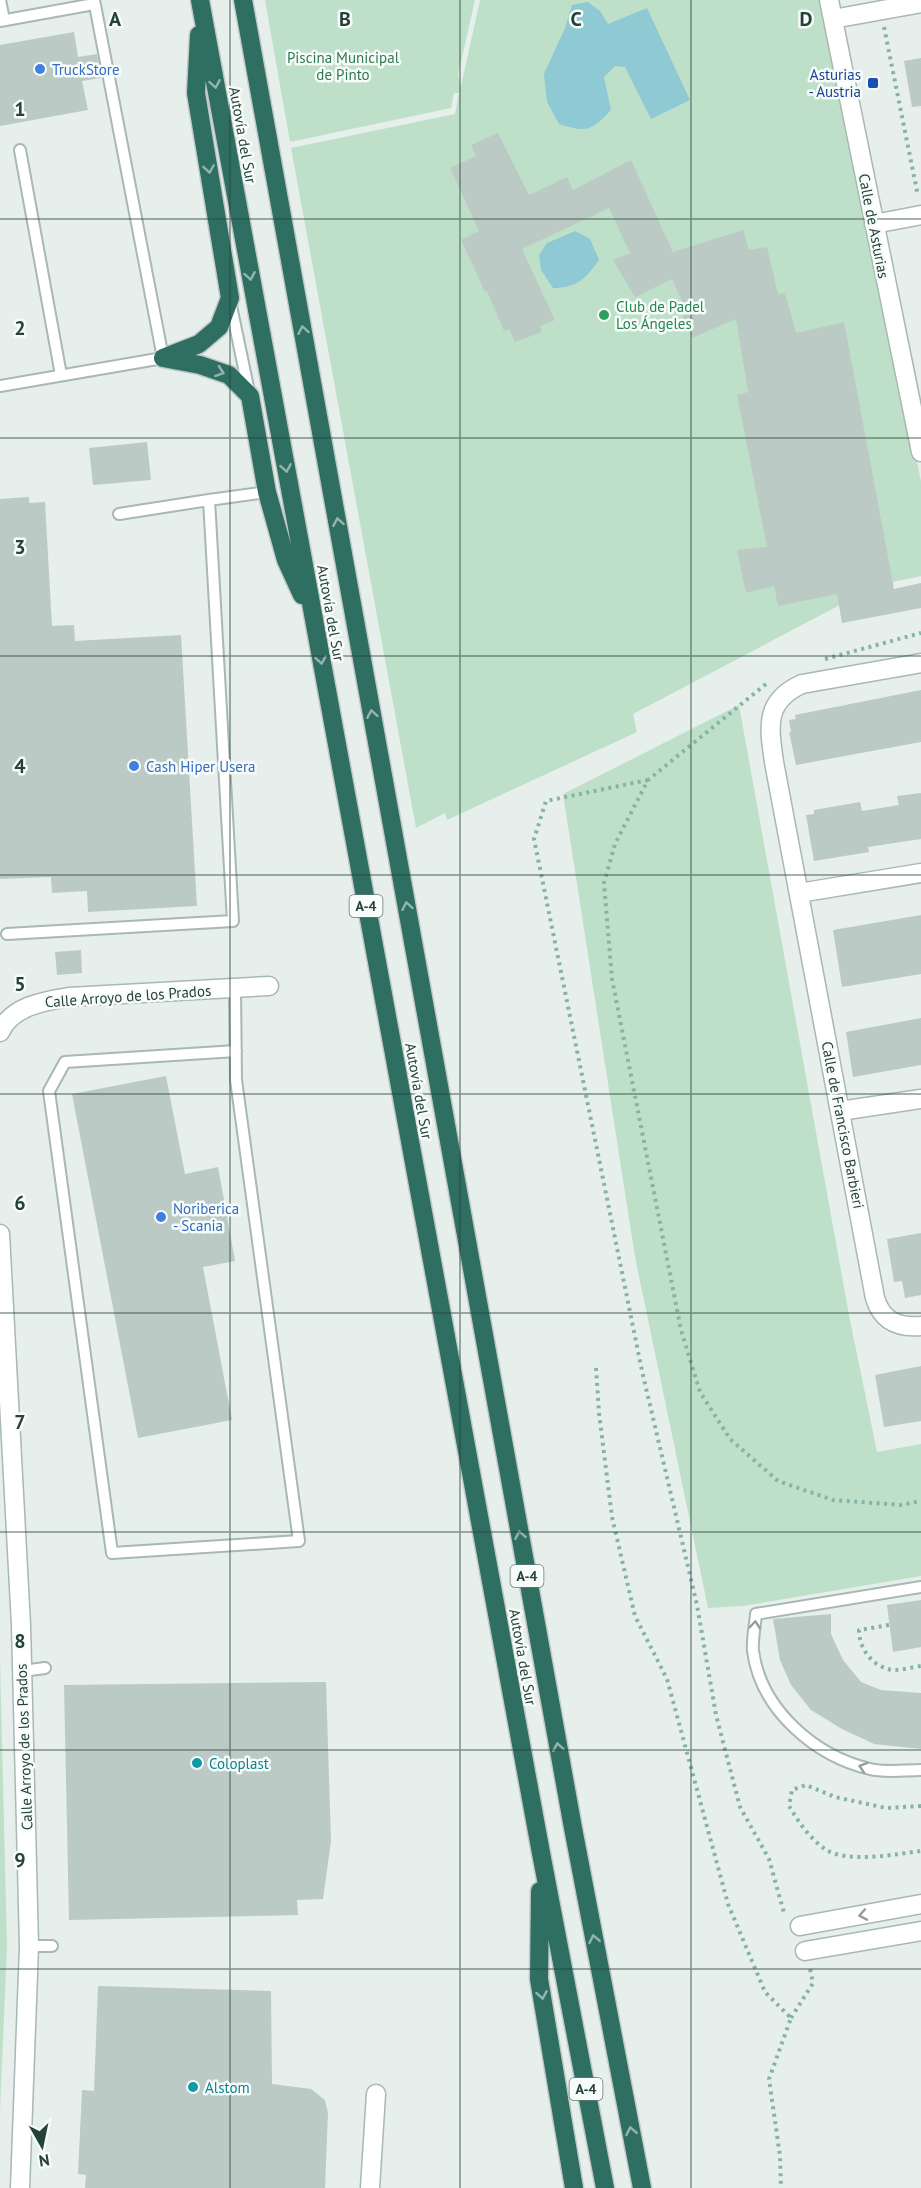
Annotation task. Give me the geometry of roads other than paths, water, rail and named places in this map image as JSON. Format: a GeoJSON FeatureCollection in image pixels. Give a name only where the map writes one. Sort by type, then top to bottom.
{"type":"FeatureCollection","features":[{"type":"Feature","properties":{"kind":"highway","name":"Autovía del Sur"},"geometry":{"type":"LineString","coordinates":[[243,0],[573,1828],[642,2188]]}},
{"type":"Feature","properties":{"kind":"highway","name":"Autovía del Sur"},"geometry":{"type":"LineString","coordinates":[[200,3],[541,1853],[605,2188]]}},
{"type":"Feature","properties":{"kind":"highway"},"geometry":{"type":"LineString","coordinates":[[163,358],[199,344],[219,327],[230,298],[196,93],[200,3]]}},
{"type":"Feature","properties":{"kind":"highway"},"geometry":{"type":"LineString","coordinates":[[163,358],[200,365],[229,375],[250,396],[267,492],[286,560],[314,622]]}},
{"type":"Feature","properties":{"kind":"highway"},"geometry":{"type":"LineString","coordinates":[[541,1853],[539,1979],[574,2188]]}},
{"type":"Feature","properties":{"kind":"street","name":"Calle de Asturias"},"geometry":{"type":"LineString","coordinates":[[829,0],[921,452]]}},
{"type":"Feature","properties":{"kind":"street"},"geometry":{"type":"LineString","coordinates":[[833,19],[921,3]]}},
{"type":"Feature","properties":{"kind":"street"},"geometry":{"type":"LineString","coordinates":[[874,224],[920,208]]}},
{"type":"Feature","properties":{"kind":"street","name":"Calle de Francisco Barbieri"},"geometry":{"type":"LineString","coordinates":[[921,663],[802,684],[785,694],[772,713],[769,726],[878,1310],[886,1319],[896,1324],[908,1327],[921,1326]]}},
{"type":"Feature","properties":{"kind":"street"},"geometry":{"type":"LineString","coordinates":[[799,893],[921,873]]}},
{"type":"Feature","properties":{"kind":"street","name":"Calle Arroyo de los Prados"},"geometry":{"type":"LineString","coordinates":[[0,1032],[4,1024],[21,1011],[41,1001],[69,997],[269,986]]}},
{"type":"Feature","properties":{"kind":"street"},"geometry":{"type":"LineString","coordinates":[[840,1111],[921,1099]]}},
{"type":"Feature","properties":{"kind":"street","name":"Calle Arroyo de los Prados"},"geometry":{"type":"LineString","coordinates":[[0,1234],[22,1671],[29,1946],[20,2188]]}},
{"type":"Feature","properties":{"kind":"street"},"geometry":{"type":"LineString","coordinates":[[800,1926],[921,1904]]}},
{"type":"Feature","properties":{"kind":"street"},"geometry":{"type":"LineString","coordinates":[[806,1951],[921,1931]]}},
{"type":"Feature","properties":{"kind":"street"},"geometry":{"type":"LineString","coordinates":[[370,2188],[376,2094]]}},
{"type":"Feature","properties":{"kind":"lane"},"geometry":{"type":"LineString","coordinates":[[0,0],[2,21],[94,2],[163,358],[0,386]]}},
{"type":"Feature","properties":{"kind":"lane"},"geometry":{"type":"LineString","coordinates":[[20,150],[61,375]]}},
{"type":"Feature","properties":{"kind":"lane"},"geometry":{"type":"LineString","coordinates":[[230,298],[250,396]]}},
{"type":"Feature","properties":{"kind":"lane"},"geometry":{"type":"LineString","coordinates":[[119,514],[267,492]]}},
{"type":"Feature","properties":{"kind":"lane"},"geometry":{"type":"LineString","coordinates":[[7,934],[233,921],[209,501]]}},
{"type":"Feature","properties":{"kind":"lane"},"geometry":{"type":"LineString","coordinates":[[235,988],[236,1051],[236,1080],[299,1541],[112,1553],[49,1091],[65,1062],[236,1051]]}},
{"type":"Feature","properties":{"kind":"lane"},"geometry":{"type":"LineString","coordinates":[[921,1587],[756,1614],[753,1650],[766,1691],[787,1720],[813,1745],[842,1760],[872,1770],[921,1770]]}},
{"type":"Feature","properties":{"kind":"lane"},"geometry":{"type":"LineString","coordinates":[[22,1671],[45,1668]]}},
{"type":"Feature","properties":{"kind":"lane"},"geometry":{"type":"LineString","coordinates":[[29,1946],[52,1946]]}},
{"type":"Feature","properties":{"kind":"water"},"geometry":{"type":"Polygon","coordinates":[[[588,2],[600,11],[608,24],[647,8],[690,100],[651,119],[625,67],[615,66],[604,77],[611,110],[599,122],[588,128],[577,129],[559,124],[547,102],[544,74],[565,28],[572,5],[588,2]]]}},
{"type":"Feature","properties":{"kind":"water"},"geometry":{"type":"Polygon","coordinates":[[[575,231],[590,239],[599,260],[580,281],[561,288],[553,288],[541,270],[539,255],[547,243],[575,231]]]}},
{"type":"Feature","properties":{"kind":"place","name":"TruckStore"},"geometry":{"type":"Point","coordinates":[40,69]}},
{"type":"Feature","properties":{"kind":"place","name":"Asturias - Austria"},"geometry":{"type":"Point","coordinates":[873,83]}},
{"type":"Feature","properties":{"kind":"place","name":"Club de Padel Los Ángeles"},"geometry":{"type":"Point","coordinates":[604,315]}},
{"type":"Feature","properties":{"kind":"place","name":"Cash Hiper Usera"},"geometry":{"type":"Point","coordinates":[134,766]}},
{"type":"Feature","properties":{"kind":"place","name":"Noriberica - Scania"},"geometry":{"type":"Point","coordinates":[161,1217]}},
{"type":"Feature","properties":{"kind":"place","name":"Coloplast"},"geometry":{"type":"Point","coordinates":[197,1763]}},
{"type":"Feature","properties":{"kind":"place","name":"Alstom"},"geometry":{"type":"Point","coordinates":[193,2087]}},
{"type":"Feature","properties":{"kind":"park label","name":"Piscina Municipal de Pinto"},"geometry":{"type":"Point","coordinates":[343,66]}}]}
